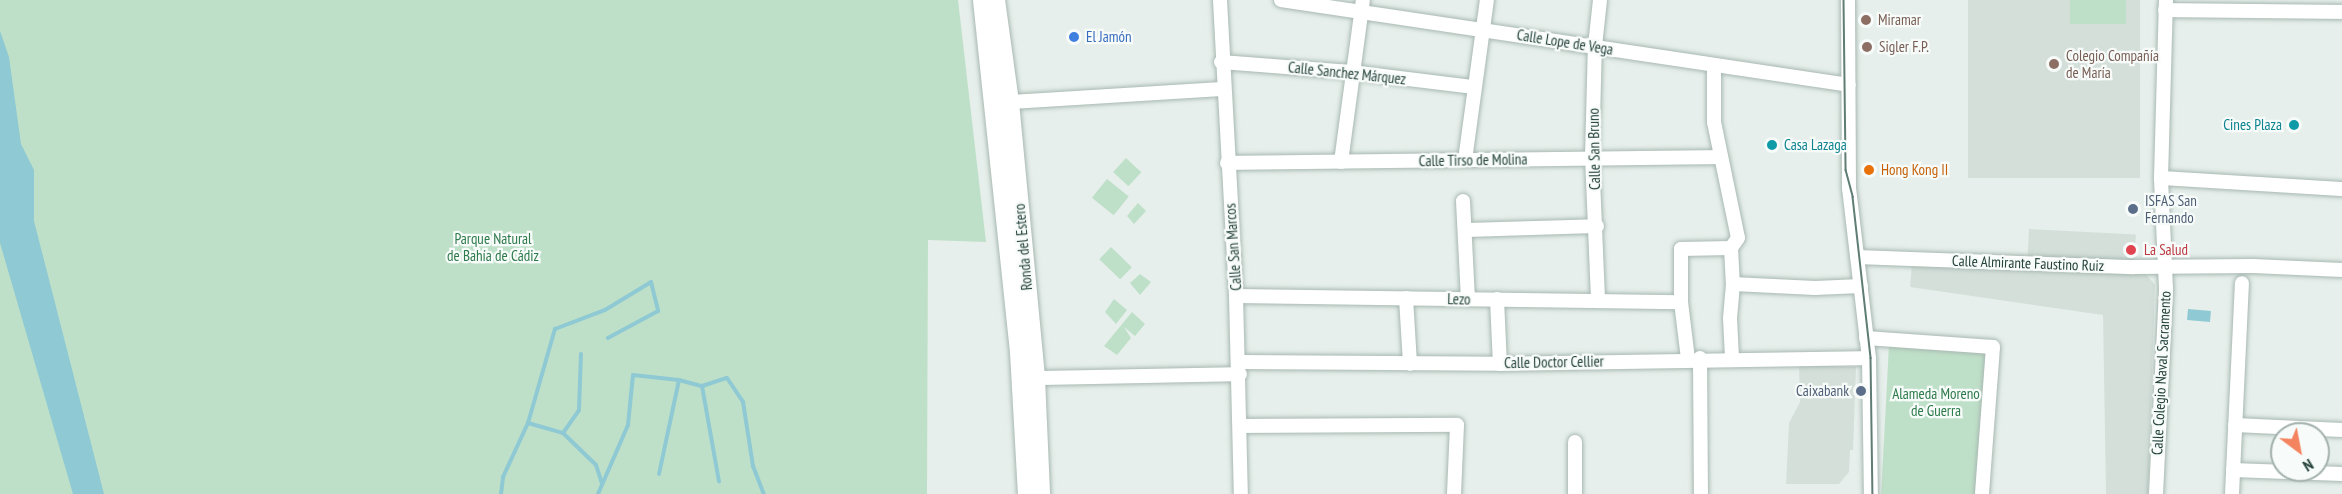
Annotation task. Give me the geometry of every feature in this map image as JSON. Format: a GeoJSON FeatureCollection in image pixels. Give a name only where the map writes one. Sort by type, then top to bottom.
{"type":"FeatureCollection","features":[{"type":"Feature","properties":{"kind":"street","name":"Ronda del Estero"},"geometry":{"type":"LineString","coordinates":[[982,0],[1019,352],[1027,494]]}},
{"type":"Feature","properties":{"kind":"street","name":"Ronda del Estero"},"geometry":{"type":"LineString","coordinates":[[996,0],[1010,102],[1036,378],[1041,494]]}},
{"type":"Feature","properties":{"kind":"street","name":"Calle San Marcos"},"geometry":{"type":"LineString","coordinates":[[1220,0],[1221,62],[1236,296],[1241,494]]}},
{"type":"Feature","properties":{"kind":"street","name":"Calle Lope de Vega"},"geometry":{"type":"LineString","coordinates":[[1281,0],[1362,5],[1482,29],[1849,85]]}},
{"type":"Feature","properties":{"kind":"street"},"geometry":{"type":"LineString","coordinates":[[1465,160],[1487,0]]}},
{"type":"Feature","properties":{"kind":"street","name":"Calle San Bruno"},"geometry":{"type":"LineString","coordinates":[[1598,299],[1597,226],[1592,157],[1595,46],[1600,0]]}},
{"type":"Feature","properties":{"kind":"street"},"geometry":{"type":"LineString","coordinates":[[1848,0],[1849,188],[1869,358],[1871,494]]}},
{"type":"Feature","properties":{"kind":"street"},"geometry":{"type":"LineString","coordinates":[[1341,162],[1362,5]]}},
{"type":"Feature","properties":{"kind":"street"},"geometry":{"type":"LineString","coordinates":[[2166,5],[2295,5],[2342,12]]}},
{"type":"Feature","properties":{"kind":"street","name":"Calle Colegio Naval Sacramento"},"geometry":{"type":"LineString","coordinates":[[2156,494],[2166,289],[2163,265],[2161,178],[2166,5]]}},
{"type":"Feature","properties":{"kind":"street","name":"Calle Sanchez Márquez"},"geometry":{"type":"LineString","coordinates":[[1221,62],[1352,72],[1474,87]]}},
{"type":"Feature","properties":{"kind":"street"},"geometry":{"type":"LineString","coordinates":[[1714,65],[1714,122],[1719,157],[1738,238],[1731,248],[1732,358]]}},
{"type":"Feature","properties":{"kind":"street"},"geometry":{"type":"LineString","coordinates":[[1010,102],[1223,89]]}},
{"type":"Feature","properties":{"kind":"street","name":"Calle Tirso de Molina"},"geometry":{"type":"LineString","coordinates":[[1227,163],[1719,157]]}},
{"type":"Feature","properties":{"kind":"street"},"geometry":{"type":"LineString","coordinates":[[2161,178],[2342,189]]}},
{"type":"Feature","properties":{"kind":"street"},"geometry":{"type":"LineString","coordinates":[[1463,201],[1468,299]]}},
{"type":"Feature","properties":{"kind":"street"},"geometry":{"type":"LineString","coordinates":[[1465,231],[1597,226]]}},
{"type":"Feature","properties":{"kind":"street"},"geometry":{"type":"LineString","coordinates":[[1701,494],[1694,359],[1681,302],[1681,249],[1731,248]]}},
{"type":"Feature","properties":{"kind":"street","name":"Calle Almirante Faustino Ruiz"},"geometry":{"type":"LineString","coordinates":[[1857,257],[2134,267],[2163,265],[2342,270]]}},
{"type":"Feature","properties":{"kind":"street"},"geometry":{"type":"LineString","coordinates":[[2232,494],[2242,283]]}},
{"type":"Feature","properties":{"kind":"street"},"geometry":{"type":"LineString","coordinates":[[1733,284],[1858,289],[1861,286]]}},
{"type":"Feature","properties":{"kind":"street","name":"Lezo"},"geometry":{"type":"LineString","coordinates":[[1236,296],[1598,299],[1681,302]]}},
{"type":"Feature","properties":{"kind":"street"},"geometry":{"type":"LineString","coordinates":[[1406,298],[1410,364]]}},
{"type":"Feature","properties":{"kind":"street"},"geometry":{"type":"LineString","coordinates":[[1497,299],[1500,364]]}},
{"type":"Feature","properties":{"kind":"street"},"geometry":{"type":"LineString","coordinates":[[1866,339],[1994,347],[1982,494]]}},
{"type":"Feature","properties":{"kind":"street","name":"Calle Doctor Cellier"},"geometry":{"type":"LineString","coordinates":[[1036,378],[1239,368],[1732,358],[1869,358]]}},
{"type":"Feature","properties":{"kind":"street"},"geometry":{"type":"LineString","coordinates":[[1241,426],[1457,425],[1454,494]]}},
{"type":"Feature","properties":{"kind":"street"},"geometry":{"type":"LineString","coordinates":[[2235,425],[2342,430]]}},
{"type":"Feature","properties":{"kind":"street"},"geometry":{"type":"LineString","coordinates":[[1575,442],[1575,494]]}},
{"type":"Feature","properties":{"kind":"street"},"geometry":{"type":"LineString","coordinates":[[2233,470],[2342,474]]}},
{"type":"Feature","properties":{"kind":"shaded area","name":"Colegio Compañía de María"},"geometry":{"type":"Polygon","coordinates":[[[1968,0],[2140,0],[2140,178],[1968,178],[1968,0]]]}},
{"type":"Feature","properties":{"kind":"shaded area"},"geometry":{"type":"Polygon","coordinates":[[[2029,229],[2136,235],[2134,262],[2028,256],[2029,229]]]}},
{"type":"Feature","properties":{"kind":"shaded area"},"geometry":{"type":"Polygon","coordinates":[[[1912,263],[2066,273],[2143,271],[2155,285],[2148,494],[2106,494],[2103,315],[1910,287],[1912,263]]]}},
{"type":"Feature","properties":{"kind":"shaded area"},"geometry":{"type":"Polygon","coordinates":[[[1799,365],[1856,367],[1853,450],[1850,450],[1849,472],[1839,484],[1786,484],[1789,423],[1800,402],[1799,365]]]}},
{"type":"Feature","properties":{"kind":"green space","name":"Parque Natural de Bahía de Cádiz"},"geometry":{"type":"Polygon","coordinates":[[[0,0],[958,0],[986,242],[928,240],[927,494],[0,494],[0,0]]]}},
{"type":"Feature","properties":{"kind":"green space"},"geometry":{"type":"Polygon","coordinates":[[[2070,0],[2126,0],[2126,24],[2070,24],[2070,0]]]}},
{"type":"Feature","properties":{"kind":"green space"},"geometry":{"type":"Polygon","coordinates":[[[1126,158],[1141,172],[1128,186],[1113,172],[1126,158]]]}},
{"type":"Feature","properties":{"kind":"green space"},"geometry":{"type":"Polygon","coordinates":[[[1107,179],[1129,197],[1114,215],[1092,198],[1107,179]]]}},
{"type":"Feature","properties":{"kind":"green space"},"geometry":{"type":"Polygon","coordinates":[[[1138,203],[1146,211],[1134,224],[1127,216],[1138,203]]]}},
{"type":"Feature","properties":{"kind":"green space"},"geometry":{"type":"Polygon","coordinates":[[[1111,247],[1132,267],[1120,279],[1099,259],[1111,247]]]}},
{"type":"Feature","properties":{"kind":"green space"},"geometry":{"type":"Polygon","coordinates":[[[1140,274],[1151,282],[1140,295],[1130,283],[1140,274]]]}},
{"type":"Feature","properties":{"kind":"green space"},"geometry":{"type":"Polygon","coordinates":[[[1114,299],[1127,310],[1116,324],[1105,312],[1114,299]]]}},
{"type":"Feature","properties":{"kind":"green space"},"geometry":{"type":"Polygon","coordinates":[[[1132,312],[1145,324],[1135,336],[1124,327],[1131,338],[1117,355],[1104,346],[1132,312]]]}},
{"type":"Feature","properties":{"kind":"green space","name":"Alameda Moreno de Guerra"},"geometry":{"type":"Polygon","coordinates":[[[1889,345],[1989,350],[1981,494],[1881,494],[1889,345]]]}},
{"type":"Feature","properties":{"kind":"water"},"geometry":{"type":"Polygon","coordinates":[[[0,31],[9,57],[21,144],[34,170],[34,221],[104,494],[73,494],[0,243],[0,31]]]}},
{"type":"Feature","properties":{"kind":"water"},"geometry":{"type":"Polygon","coordinates":[[[2188,309],[2211,311],[2210,322],[2187,320],[2188,309]]]}},
{"type":"Feature","properties":{"kind":"waterway"},"geometry":{"type":"LineString","coordinates":[[501,494],[503,477],[528,423],[555,329],[605,310],[651,282],[658,311],[608,338]]}},
{"type":"Feature","properties":{"kind":"waterway"},"geometry":{"type":"LineString","coordinates":[[563,433],[579,410],[581,354]]}},
{"type":"Feature","properties":{"kind":"waterway"},"geometry":{"type":"LineString","coordinates":[[598,494],[628,425],[633,375],[679,380],[659,474]]}},
{"type":"Feature","properties":{"kind":"waterway"},"geometry":{"type":"LineString","coordinates":[[702,386],[727,378],[743,402],[753,466],[764,494]]}},
{"type":"Feature","properties":{"kind":"waterway"},"geometry":{"type":"LineString","coordinates":[[679,380],[702,386],[719,481]]}},
{"type":"Feature","properties":{"kind":"waterway"},"geometry":{"type":"LineString","coordinates":[[528,423],[563,433],[596,465],[602,483]]}},
{"type":"Feature","properties":{"kind":"tram line"},"geometry":{"type":"LineString","coordinates":[[1844,0],[1846,170],[1853,197],[1871,358],[1873,494]]}},
{"type":"Feature","properties":{"kind":"place","name":"Miramar"},"geometry":{"type":"Point","coordinates":[1866,20]}},
{"type":"Feature","properties":{"kind":"place","name":"El Jamón"},"geometry":{"type":"Point","coordinates":[1074,37]}},
{"type":"Feature","properties":{"kind":"place","name":"Sigler F.P."},"geometry":{"type":"Point","coordinates":[1867,47]}},
{"type":"Feature","properties":{"kind":"place","name":"Colegio Compañía de María"},"geometry":{"type":"Point","coordinates":[2054,64]}},
{"type":"Feature","properties":{"kind":"place","name":"Cines Plaza"},"geometry":{"type":"Point","coordinates":[2294,125]}},
{"type":"Feature","properties":{"kind":"place","name":"Casa Lazaga"},"geometry":{"type":"Point","coordinates":[1772,145]}},
{"type":"Feature","properties":{"kind":"place","name":"Hong Kong II"},"geometry":{"type":"Point","coordinates":[1869,170]}},
{"type":"Feature","properties":{"kind":"place","name":"ISFAS San Fernando"},"geometry":{"type":"Point","coordinates":[2133,209]}},
{"type":"Feature","properties":{"kind":"place","name":"La Salud"},"geometry":{"type":"Point","coordinates":[2131,250]}},
{"type":"Feature","properties":{"kind":"place","name":"Caixabank"},"geometry":{"type":"Point","coordinates":[1861,391]}}]}
